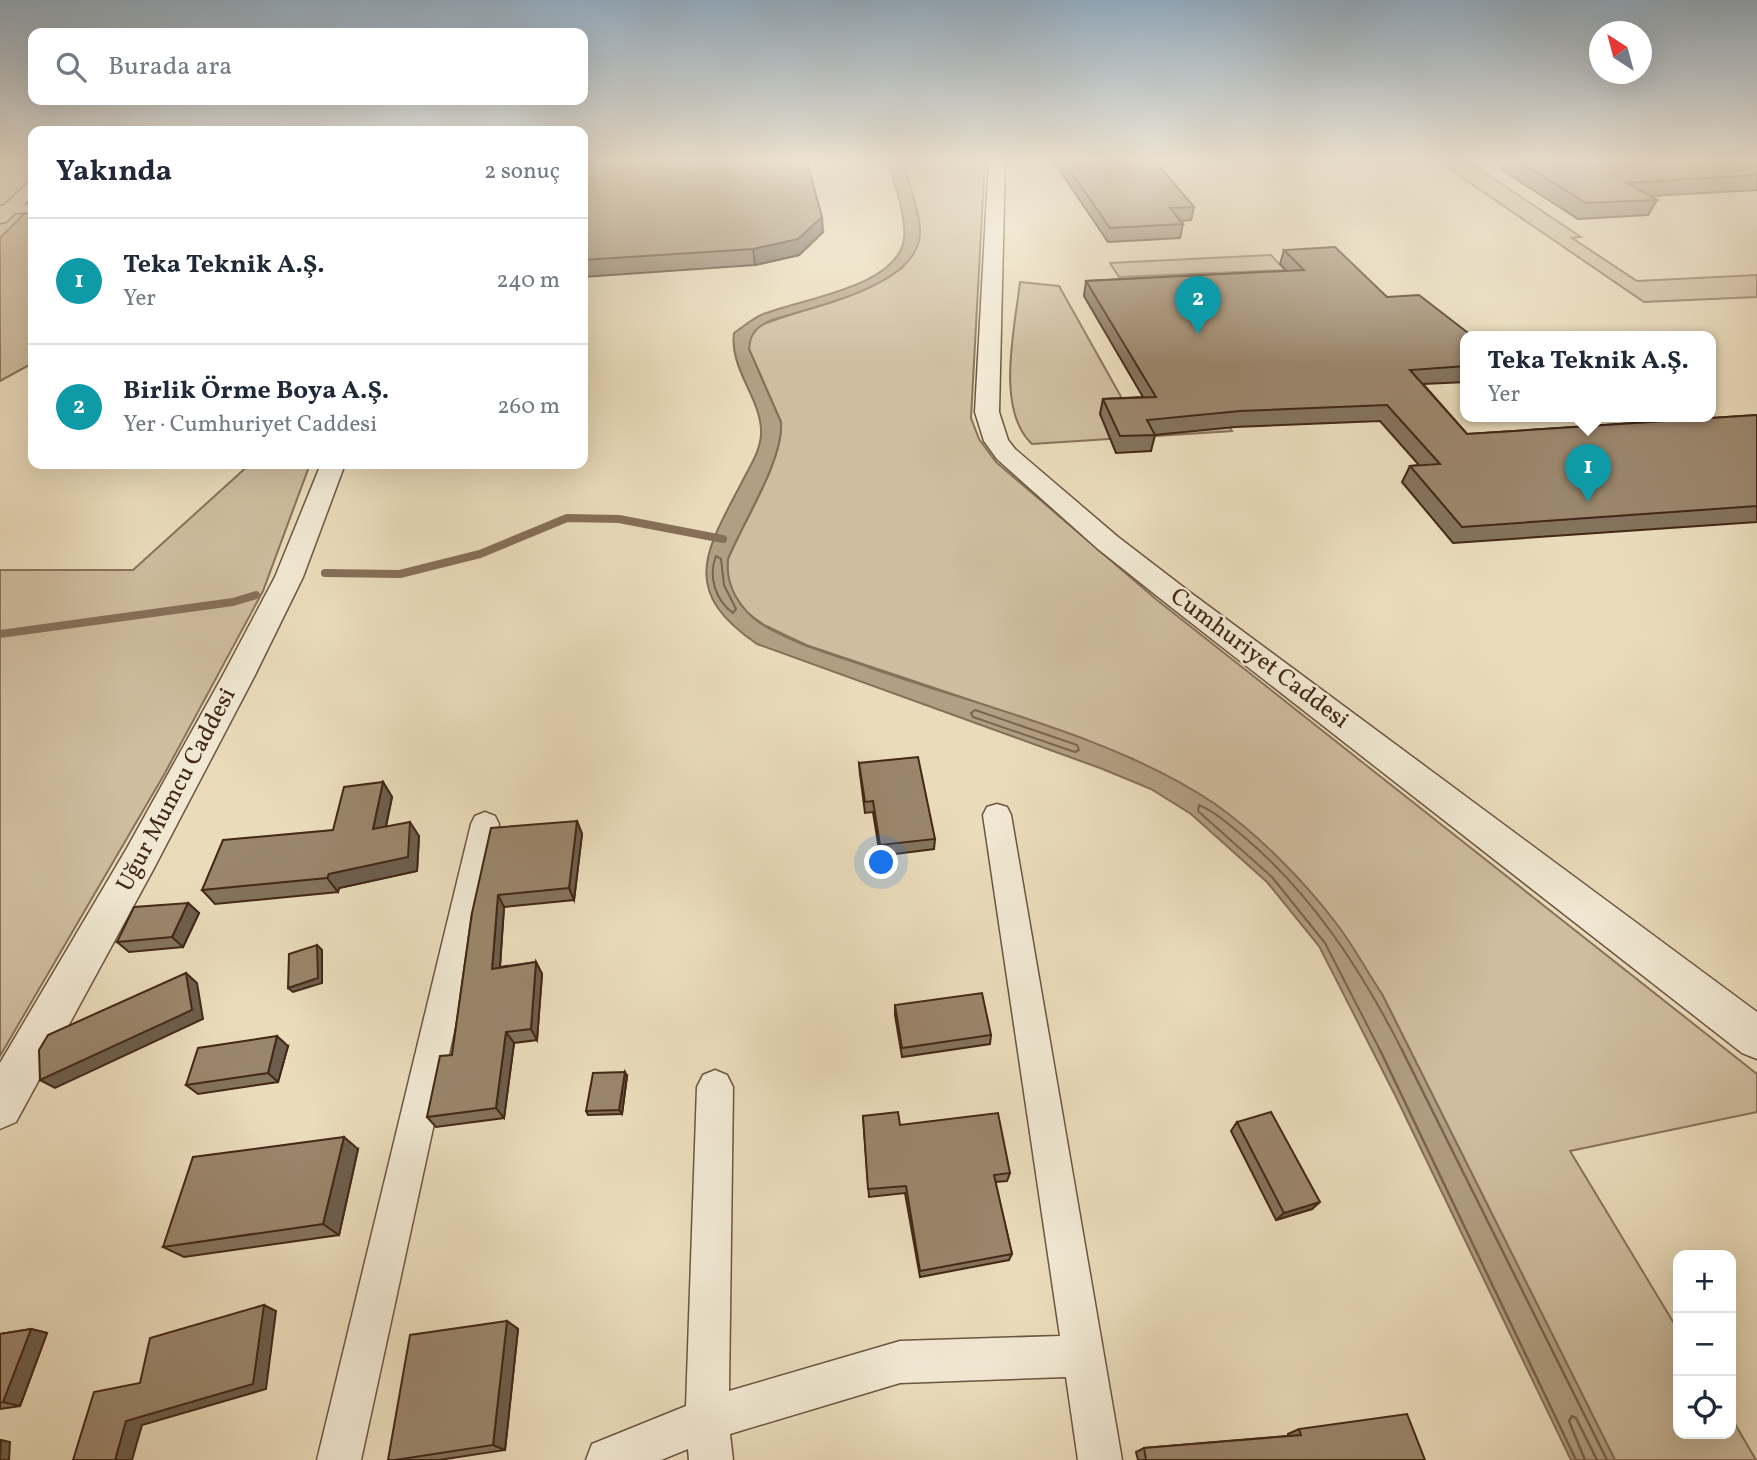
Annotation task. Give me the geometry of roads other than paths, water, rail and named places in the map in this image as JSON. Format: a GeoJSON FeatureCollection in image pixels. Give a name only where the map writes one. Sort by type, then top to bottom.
{"type":"FeatureCollection","features":[{"type":"Feature","properties":{"kind":"street","name":"Cumhuriyet Caddesi"},"geometry":{"type":"LineString","coordinates":[[995,227],[987,412],[996,441],[1006,454],[1108,544],[1757,1038]]}},
{"type":"Feature","properties":{"kind":"street","name":"Uğur Mumcu Caddesi"},"geometry":{"type":"LineString","coordinates":[[0,1106],[140,859],[238,677],[289,577],[331,469]]}},
{"type":"Feature","properties":{"kind":"street"},"geometry":{"type":"LineString","coordinates":[[998,815],[1100,1460]]}},
{"type":"Feature","properties":{"kind":"street"},"geometry":{"type":"LineString","coordinates":[[339,1460],[485,824]]}},
{"type":"Feature","properties":{"kind":"street"},"geometry":{"type":"LineString","coordinates":[[709,1440],[715,1087]]}},
{"type":"Feature","properties":{"kind":"street"},"geometry":{"type":"LineString","coordinates":[[608,1460],[709,1440],[900,1362],[1082,1356]]}},
{"type":"Feature","properties":{"kind":"water"},"geometry":{"type":"Polygon","coordinates":[[[904,227],[919,227],[920,233],[915,251],[902,267],[861,292],[772,320],[759,327],[751,338],[749,349],[781,422],[780,437],[770,472],[728,559],[729,579],[741,605],[763,625],[802,644],[1048,726],[1136,760],[1215,804],[1248,829],[1280,859],[1336,923],[1382,994],[1615,1460],[1571,1460],[1395,1095],[1319,946],[1267,882],[1191,814],[1151,789],[757,644],[732,624],[716,606],[708,587],[706,568],[710,549],[759,447],[761,435],[757,410],[736,360],[734,333],[761,315],[866,280],[884,269],[897,256],[904,239],[904,227]]]}},
{"type":"Feature","properties":{"kind":"waterway"},"geometry":{"type":"LineString","coordinates":[[325,573],[400,574],[480,554],[567,518],[619,519],[723,539]]}},
{"type":"Feature","properties":{"kind":"waterway"},"geometry":{"type":"LineString","coordinates":[[0,634],[233,602],[256,595]]}},
{"type":"Feature","properties":{"kind":"place","name":"Birlik Örme Boya A.Ş."},"geometry":{"type":"Point","coordinates":[1198,334]}},
{"type":"Feature","properties":{"kind":"place","name":"Teka Teknik A.Ş."},"geometry":{"type":"Point","coordinates":[1588,502]}}]}
